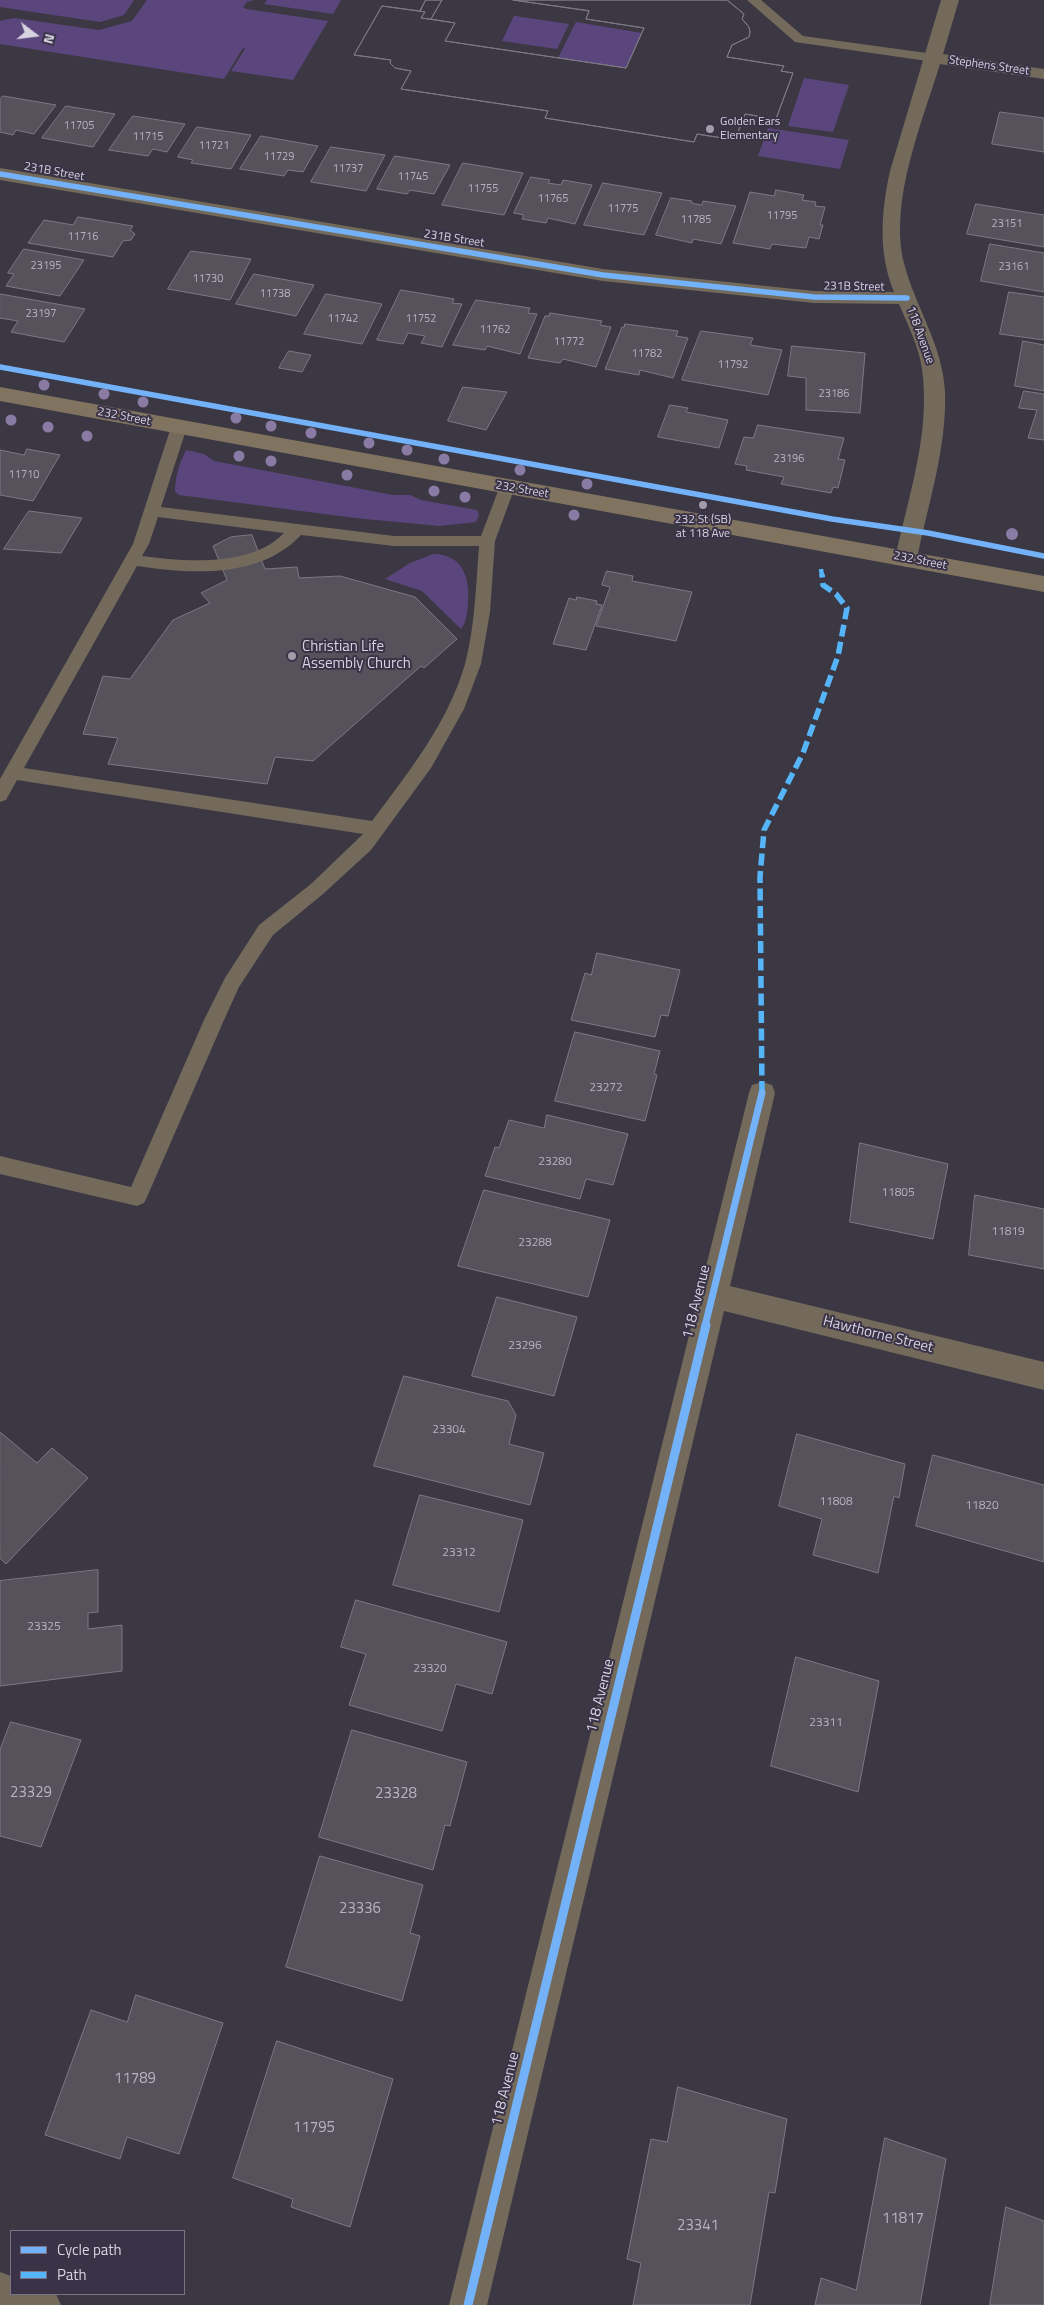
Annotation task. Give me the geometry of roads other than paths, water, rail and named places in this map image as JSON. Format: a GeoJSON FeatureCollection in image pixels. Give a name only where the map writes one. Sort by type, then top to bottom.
{"type":"FeatureCollection","features":[{"type":"Feature","properties":{"kind":"main road","name":"232 Street"},"geometry":{"type":"LineString","coordinates":[[0,394],[1044,584]]}},
{"type":"Feature","properties":{"kind":"street","name":"118 Avenue"},"geometry":{"type":"LineString","coordinates":[[906,559],[930,453],[933,392],[932,369],[925,341],[894,262],[892,239],[894,195],[899,170],[950,0]]}},
{"type":"Feature","properties":{"kind":"street","name":"Stephens Street"},"geometry":{"type":"LineString","coordinates":[[934,58],[1044,74]]}},
{"type":"Feature","properties":{"kind":"street","name":"231B Street"},"geometry":{"type":"LineString","coordinates":[[0,175],[603,275],[814,297],[907,298]]}},
{"type":"Feature","properties":{"kind":"street","name":"118 Avenue"},"geometry":{"type":"LineString","coordinates":[[468,2305],[762,1093]]}},
{"type":"Feature","properties":{"kind":"street","name":"Hawthorne Street"},"geometry":{"type":"LineString","coordinates":[[713,1295],[1044,1376]]}},
{"type":"Feature","properties":{"kind":"street"},"geometry":{"type":"LineString","coordinates":[[12,2295],[42,2305]]}},
{"type":"Feature","properties":{"kind":"lane"},"geometry":{"type":"LineString","coordinates":[[753,0],[799,39],[934,58]]}},
{"type":"Feature","properties":{"kind":"lane"},"geometry":{"type":"LineString","coordinates":[[0,795],[141,544],[154,511],[166,461],[179,427]]}},
{"type":"Feature","properties":{"kind":"lane"},"geometry":{"type":"LineString","coordinates":[[0,1165],[137,1196],[214,1020],[232,983],[266,930],[324,883],[365,845],[425,763],[455,709],[473,664],[482,612],[487,541],[507,487]]}},
{"type":"Feature","properties":{"kind":"lane"},"geometry":{"type":"LineString","coordinates":[[154,511],[394,541],[487,541]]}},
{"type":"Feature","properties":{"kind":"lane"},"geometry":{"type":"LineString","coordinates":[[131,560],[166,565],[216,566],[260,556],[283,544],[298,528]]}},
{"type":"Feature","properties":{"kind":"lane"},"geometry":{"type":"LineString","coordinates":[[13,773],[377,829]]}},
{"type":"Feature","properties":{"kind":"place","name":"Golden Ears Elementary"},"geometry":{"type":"Point","coordinates":[710,129]}},
{"type":"Feature","properties":{"kind":"place","name":"232 St (SB) at 118 Ave"},"geometry":{"type":"Point","coordinates":[703,505]}},
{"type":"Feature","properties":{"kind":"place","name":"Christian Life Assembly Church"},"geometry":{"type":"Point","coordinates":[292,656]}}]}
